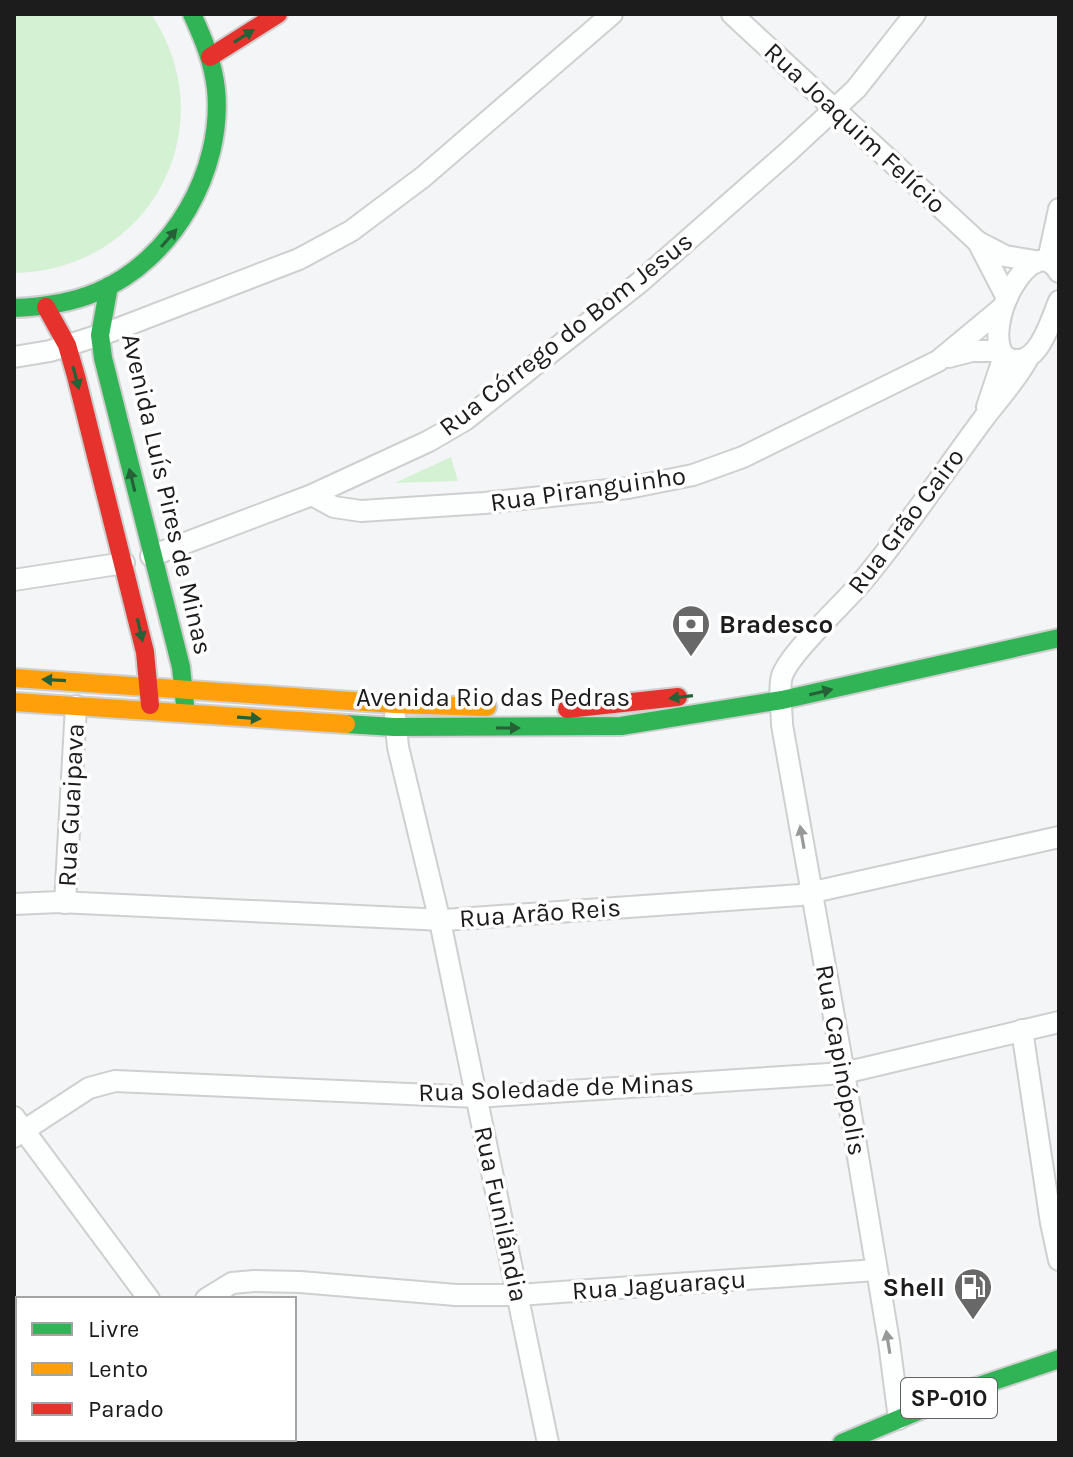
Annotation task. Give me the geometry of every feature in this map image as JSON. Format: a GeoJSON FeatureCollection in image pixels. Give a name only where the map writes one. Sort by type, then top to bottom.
{"type":"FeatureCollection","features":[{"type":"Feature","properties":{"kind":"main road"},"geometry":{"type":"LineString","coordinates":[[14,308],[46,307],[109,286],[153,255],[179,225],[200,190],[215,137],[215,84],[210,57],[195,20],[218,14]]}},
{"type":"Feature","properties":{"kind":"main road"},"geometry":{"type":"LineString","coordinates":[[210,57],[278,14]]}},
{"type":"Feature","properties":{"kind":"main road","name":"Avenida Luís Pires de Minas"},"geometry":{"type":"LineString","coordinates":[[109,286],[100,335],[103,358],[169,618],[184,688],[186,714]]}},
{"type":"Feature","properties":{"kind":"main road"},"geometry":{"type":"LineString","coordinates":[[46,307],[67,345],[124,563],[150,685],[150,711]]}},
{"type":"Feature","properties":{"kind":"main road"},"geometry":{"type":"LineString","coordinates":[[824,672],[1059,620]]}},
{"type":"Feature","properties":{"kind":"main road","name":"Avenida Rio das Pedras"},"geometry":{"type":"LineString","coordinates":[[14,702],[394,727],[621,726],[786,686],[1059,638]]}},
{"type":"Feature","properties":{"kind":"main road","name":"Avenida Rio das Pedras"},"geometry":{"type":"LineString","coordinates":[[14,678],[395,704],[561,710],[786,686]]}},
{"type":"Feature","properties":{"kind":"main road","name":"SP-010"},"geometry":{"type":"LineString","coordinates":[[842,1443],[973,1388],[1059,1359]]}},
{"type":"Feature","properties":{"kind":"street"},"geometry":{"type":"LineString","coordinates":[[14,357],[100,335],[299,259],[351,231],[423,177],[612,14]]}},
{"type":"Feature","properties":{"kind":"street","name":"Rua Joaquim Felício"},"geometry":{"type":"LineString","coordinates":[[732,14],[978,242],[1005,256],[1047,265]]}},
{"type":"Feature","properties":{"kind":"street","name":"Rua Córrego do Bom Jesus"},"geometry":{"type":"LineString","coordinates":[[151,556],[312,495],[429,441],[465,420],[639,283],[834,109],[856,89],[915,14]]}},
{"type":"Feature","properties":{"kind":"street"},"geometry":{"type":"LineString","coordinates":[[1047,265],[1059,209]]}},
{"type":"Feature","properties":{"kind":"street","name":"Rua Joaquim Felício"},"geometry":{"type":"LineString","coordinates":[[978,242],[1005,303]]}},
{"type":"Feature","properties":{"kind":"street","name":"Rua Piranguinho"},"geometry":{"type":"LineString","coordinates":[[938,361],[1005,303],[1017,278],[1047,265]]}},
{"type":"Feature","properties":{"kind":"street","name":"Rua Grão Cairo"},"geometry":{"type":"LineString","coordinates":[[786,686],[783,673],[796,655],[907,526],[983,419],[1017,379],[1042,341],[1059,301]]}},
{"type":"Feature","properties":{"kind":"street","name":"Rua Grão Cairo"},"geometry":{"type":"LineString","coordinates":[[983,419],[1002,353],[996,334],[1005,303]]}},
{"type":"Feature","properties":{"kind":"street","name":"Rua Piranguinho"},"geometry":{"type":"LineString","coordinates":[[312,495],[334,507],[361,511],[498,502],[628,488],[683,478],[743,457],[938,361],[972,351],[1002,353],[1018,361],[1028,358]]}},
{"type":"Feature","properties":{"kind":"street"},"geometry":{"type":"LineString","coordinates":[[14,580],[124,563]]}},
{"type":"Feature","properties":{"kind":"street","name":"Rua Capinópolis"},"geometry":{"type":"LineString","coordinates":[[786,686],[782,725],[844,1073],[899,1419]]}},
{"type":"Feature","properties":{"kind":"street","name":"Rua Funilândia"},"geometry":{"type":"LineString","coordinates":[[395,704],[394,727],[439,920],[548,1443]]}},
{"type":"Feature","properties":{"kind":"street","name":"Rua Guaipava"},"geometry":{"type":"LineString","coordinates":[[65,903],[76,706]]}},
{"type":"Feature","properties":{"kind":"street","name":"Rua Arão Reis"},"geometry":{"type":"LineString","coordinates":[[14,904],[65,903],[439,920],[812,893],[1059,837]]}},
{"type":"Feature","properties":{"kind":"street","name":"Rua Soledade de Minas"},"geometry":{"type":"LineString","coordinates":[[17,1128],[89,1088],[115,1081],[477,1097],[844,1073],[1059,1022]]}},
{"type":"Feature","properties":{"kind":"street"},"geometry":{"type":"LineString","coordinates":[[1022,1030],[1059,1260]]}},
{"type":"Feature","properties":{"kind":"street"},"geometry":{"type":"LineString","coordinates":[[17,1128],[147,1297]]}},
{"type":"Feature","properties":{"kind":"street","name":"Rua Jaguaraçu"},"geometry":{"type":"LineString","coordinates":[[209,1297],[232,1283],[254,1281],[456,1295],[518,1295],[876,1270]]}},
{"type":"Feature","properties":{"kind":"green space"},"geometry":{"type":"Polygon","coordinates":[[[14,14],[151,14],[172,57],[181,102],[177,145],[162,185],[137,220],[103,248],[62,266],[14,273],[14,14]]]}},
{"type":"Feature","properties":{"kind":"green space"},"geometry":{"type":"Polygon","coordinates":[[[451,457],[458,481],[395,483],[451,457]]]}},
{"type":"Feature","properties":{"kind":"traffic: fast"},"geometry":{"type":"LineString","coordinates":[[14,308],[77,299],[124,277],[149,258],[188,209],[202,180],[216,120],[213,69],[192,14]]}},
{"type":"Feature","properties":{"kind":"traffic: fast"},"geometry":{"type":"LineString","coordinates":[[109,286],[100,335],[103,358],[181,667],[185,705]]}},
{"type":"Feature","properties":{"kind":"traffic: fast"},"geometry":{"type":"LineString","coordinates":[[346,724],[394,727],[621,726],[782,700],[1059,638]]}},
{"type":"Feature","properties":{"kind":"traffic: fast"},"geometry":{"type":"LineString","coordinates":[[842,1443],[973,1388],[1059,1359]]}},
{"type":"Feature","properties":{"kind":"traffic: slow"},"geometry":{"type":"LineString","coordinates":[[14,678],[395,704],[487,707]]}},
{"type":"Feature","properties":{"kind":"traffic: slow"},"geometry":{"type":"LineString","coordinates":[[14,702],[346,724]]}},
{"type":"Feature","properties":{"kind":"traffic: jam"},"geometry":{"type":"LineString","coordinates":[[210,57],[278,14]]}},
{"type":"Feature","properties":{"kind":"traffic: jam"},"geometry":{"type":"LineString","coordinates":[[46,307],[67,345],[76,376],[145,652],[150,705]]}},
{"type":"Feature","properties":{"kind":"traffic: jam"},"geometry":{"type":"LineString","coordinates":[[567,709],[678,697]]}},
{"type":"Feature","properties":{"kind":"place","name":"Bradesco"},"geometry":{"type":"Point","coordinates":[691,658]}},
{"type":"Feature","properties":{"kind":"place","name":"Shell"},"geometry":{"type":"Point","coordinates":[973,1321]}}]}
